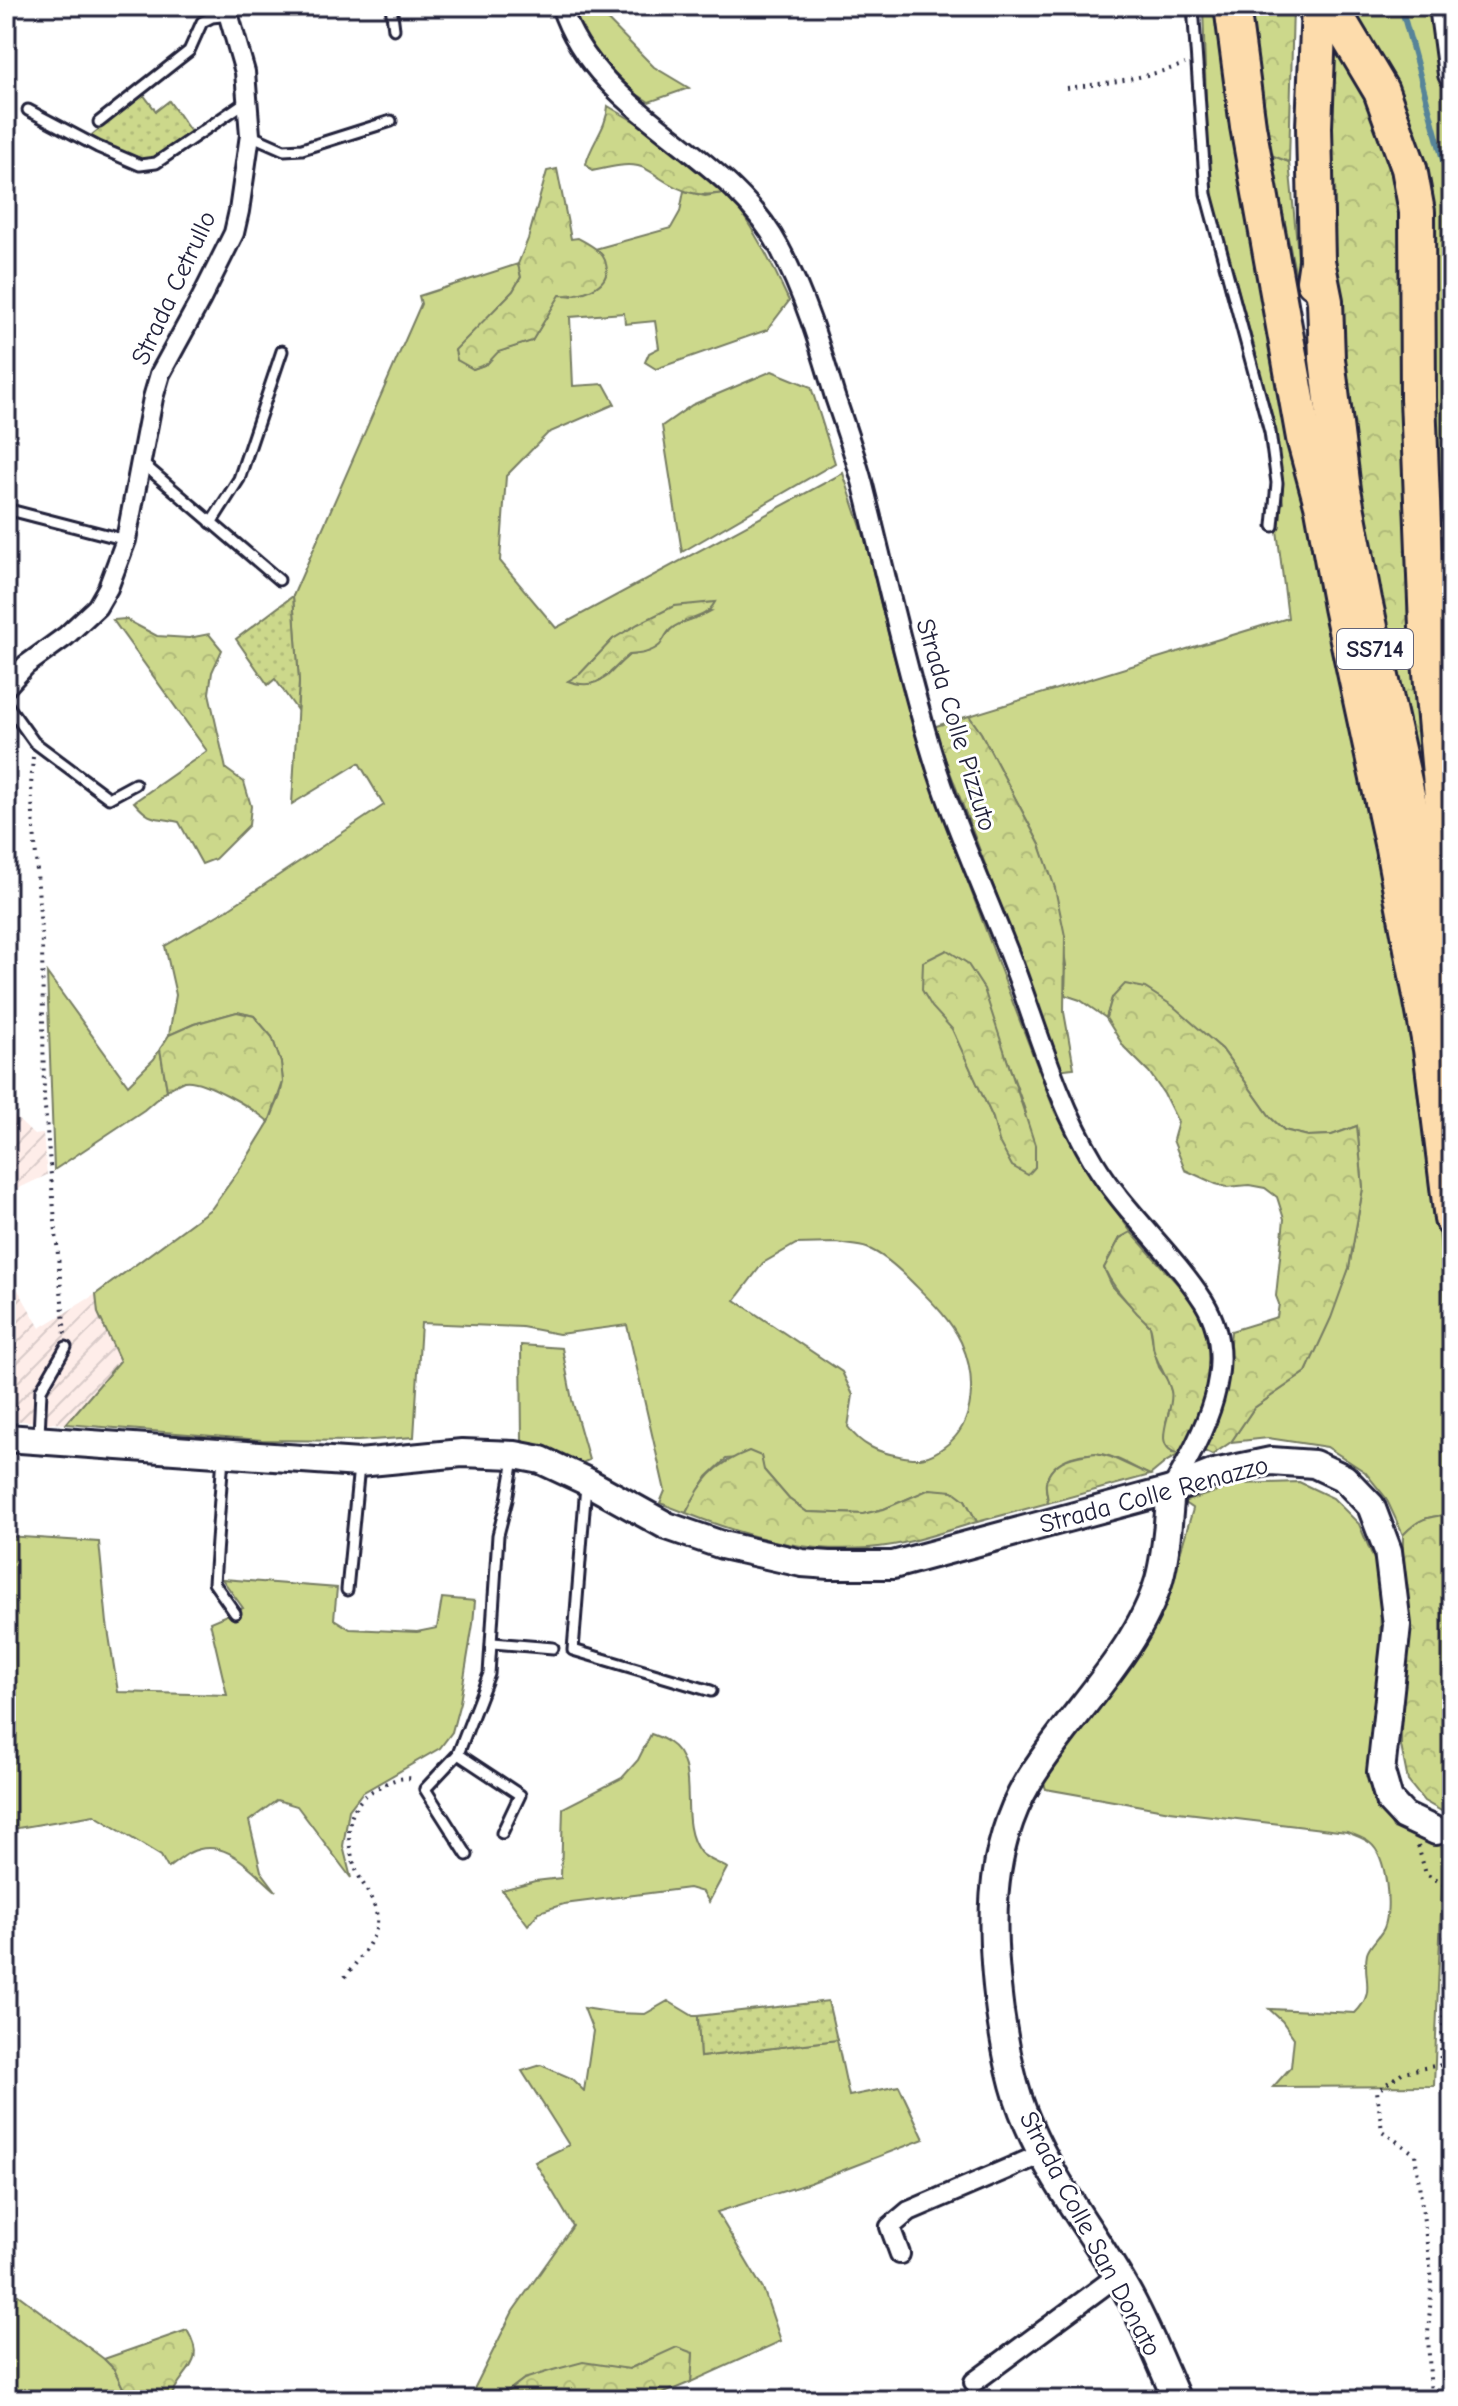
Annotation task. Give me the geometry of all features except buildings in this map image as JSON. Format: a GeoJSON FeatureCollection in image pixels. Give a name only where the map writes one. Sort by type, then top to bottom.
{"type":"FeatureCollection","features":[{"type":"Feature","properties":{"kind":"highway"},"geometry":{"type":"LineString","coordinates":[[1232,6],[1248,126],[1304,438],[1323,508]]}},
{"type":"Feature","properties":{"kind":"highway"},"geometry":{"type":"LineString","coordinates":[[1327,10],[1381,91],[1409,168],[1417,212],[1418,398],[1425,583],[1433,714],[1452,911]]}},
{"type":"Feature","properties":{"kind":"highway","name":"SS714"},"geometry":{"type":"LineString","coordinates":[[1327,10],[1314,127],[1317,261],[1312,303],[1323,508],[1431,1049],[1452,1219]]}},
{"type":"Feature","properties":{"kind":"highway","name":"SS714"},"geometry":{"type":"LineString","coordinates":[[1317,261],[1325,301],[1327,359],[1343,490],[1417,844],[1452,1035]]}},
{"type":"Feature","properties":{"kind":"street","name":"Strada Colle Pizzuto"},"geometry":{"type":"LineString","coordinates":[[561,6],[582,51],[603,77],[738,193],[761,218],[792,275],[820,348],[862,481],[931,750],[1053,1075],[1094,1161],[1138,1221],[1190,1283],[1217,1329],[1222,1356],[1219,1381],[1211,1407],[1171,1490]]}},
{"type":"Feature","properties":{"kind":"street"},"geometry":{"type":"LineString","coordinates":[[1443,6],[1452,74]]}},
{"type":"Feature","properties":{"kind":"street","name":"Strada Cetrullo"},"geometry":{"type":"LineString","coordinates":[[6,687],[26,665],[66,636],[97,607],[108,588],[126,540],[160,374],[234,233],[250,135],[245,72],[228,11]]}},
{"type":"Feature","properties":{"kind":"street","name":"Strada Colle Renazzo"},"geometry":{"type":"LineString","coordinates":[[6,1438],[359,1463],[462,1453],[515,1455],[541,1460],[586,1481],[667,1526],[722,1545],[802,1563],[830,1565],[893,1565],[1171,1490],[1214,1473],[1271,1461],[1314,1464],[1344,1478],[1371,1506],[1388,1551],[1397,1625],[1381,1772],[1389,1800],[1404,1816],[1429,1828]]}},
{"type":"Feature","properties":{"kind":"street","name":"Strada Colle San Donato"},"geometry":{"type":"LineString","coordinates":[[1171,1490],[1161,1567],[1150,1606],[1136,1632],[1028,1782],[1015,1806],[998,1859],[994,1886],[994,1949],[1004,2040],[1017,2096],[1042,2154],[1127,2292],[1177,2400]]}},
{"type":"Feature","properties":{"kind":"street"},"geometry":{"type":"LineString","coordinates":[[900,2254],[890,2227],[909,2211],[1042,2154]]}},
{"type":"Feature","properties":{"kind":"street"},"geometry":{"type":"LineString","coordinates":[[974,2382],[1117,2276]]}},
{"type":"Feature","properties":{"kind":"lane"},"geometry":{"type":"LineString","coordinates":[[391,6],[394,29]]}},
{"type":"Feature","properties":{"kind":"lane"},"geometry":{"type":"LineString","coordinates":[[1193,6],[1206,194],[1270,432],[1277,483],[1273,526]]}},
{"type":"Feature","properties":{"kind":"lane","name":"Strada Cetrullo"},"geometry":{"type":"LineString","coordinates":[[99,122],[189,51],[202,22],[228,11]]}},
{"type":"Feature","properties":{"kind":"lane"},"geometry":{"type":"LineString","coordinates":[[28,110],[140,165],[156,163],[247,101]]}},
{"type":"Feature","properties":{"kind":"lane"},"geometry":{"type":"LineString","coordinates":[[250,135],[284,150],[293,150],[391,121]]}},
{"type":"Feature","properties":{"kind":"lane"},"geometry":{"type":"LineString","coordinates":[[211,523],[239,479],[282,351]]}},
{"type":"Feature","properties":{"kind":"lane"},"geometry":{"type":"LineString","coordinates":[[140,461],[279,580]]}},
{"type":"Feature","properties":{"kind":"lane"},"geometry":{"type":"LineString","coordinates":[[6,509],[126,540]]}},
{"type":"Feature","properties":{"kind":"lane"},"geometry":{"type":"LineString","coordinates":[[6,703],[34,742],[109,798],[135,784]]}},
{"type":"Feature","properties":{"kind":"lane"},"geometry":{"type":"LineString","coordinates":[[39,1440],[41,1390],[66,1347]]}},
{"type":"Feature","properties":{"kind":"lane"},"geometry":{"type":"LineString","coordinates":[[223,1453],[214,1583],[235,1613]]}},
{"type":"Feature","properties":{"kind":"lane"},"geometry":{"type":"LineString","coordinates":[[467,1855],[425,1789],[458,1754],[489,1674],[498,1535],[515,1455]]}},
{"type":"Feature","properties":{"kind":"lane"},"geometry":{"type":"LineString","coordinates":[[347,1590],[359,1463]]}},
{"type":"Feature","properties":{"kind":"lane"},"geometry":{"type":"LineString","coordinates":[[586,1481],[573,1650],[711,1691]]}},
{"type":"Feature","properties":{"kind":"lane"},"geometry":{"type":"LineString","coordinates":[[493,1643],[553,1648]]}},
{"type":"Feature","properties":{"kind":"lane"},"geometry":{"type":"LineString","coordinates":[[458,1754],[520,1795],[502,1833]]}},
{"type":"Feature","properties":{"kind":"path"},"geometry":{"type":"LineString","coordinates":[[1067,88],[1156,74],[1198,57]]}},
{"type":"Feature","properties":{"kind":"path"},"geometry":{"type":"LineString","coordinates":[[34,742],[31,786],[42,944],[44,1096],[66,1347]]}},
{"type":"Feature","properties":{"kind":"path"},"geometry":{"type":"LineString","coordinates":[[345,1977],[368,1945],[377,1924],[370,1895],[355,1868],[349,1821],[354,1807],[369,1793],[403,1777],[414,1779],[425,1789]]}},
{"type":"Feature","properties":{"kind":"path"},"geometry":{"type":"LineString","coordinates":[[1429,1828],[1418,1848],[1426,1874],[1448,1887],[1440,2065],[1403,2072],[1377,2091],[1382,2131],[1415,2154],[1432,2281],[1428,2334],[1431,2400]]}},
{"type":"Feature","properties":{"kind":"shaded area"},"geometry":{"type":"Polygon","coordinates":[[[13,1115],[34,1135],[43,1134],[47,1175],[19,1188],[6,1199],[6,1121],[13,1115]]]}},
{"type":"Feature","properties":{"kind":"shaded area"},"geometry":{"type":"Polygon","coordinates":[[[6,1269],[40,1328],[96,1294],[98,1313],[120,1361],[66,1424],[6,1420],[6,1269]]]}},
{"type":"Feature","properties":{"kind":"green space"},"geometry":{"type":"Polygon","coordinates":[[[571,6],[594,6],[654,67],[689,88],[649,102],[618,82],[585,42],[571,6]]]}},
{"type":"Feature","properties":{"kind":"green space"},"geometry":{"type":"Polygon","coordinates":[[[1203,6],[1222,6],[1319,576],[1415,1033],[1431,1147],[1452,1415],[1452,1514],[1425,1519],[1403,1535],[1386,1498],[1365,1472],[1327,1447],[1268,1438],[1231,1442],[1254,1408],[1306,1372],[1349,1268],[1363,1188],[1357,1126],[1332,1135],[1308,1136],[1284,1130],[1271,1118],[1222,1049],[1197,1029],[1112,998],[1106,1018],[1080,1000],[1065,995],[1066,965],[1054,888],[1040,845],[969,716],[1288,618],[1275,514],[1283,503],[1277,448],[1254,346],[1214,204],[1208,163],[1203,6]]]}},
{"type":"Feature","properties":{"kind":"green space"},"geometry":{"type":"Polygon","coordinates":[[[1250,6],[1293,6],[1289,162],[1271,155],[1250,6]]]}},
{"type":"Feature","properties":{"kind":"green space"},"geometry":{"type":"Polygon","coordinates":[[[1338,6],[1439,6],[1452,97],[1452,848],[1338,6]]]}},
{"type":"Feature","properties":{"kind":"green space"},"geometry":{"type":"Polygon","coordinates":[[[1334,32],[1401,153],[1428,842],[1363,534],[1329,261],[1334,32]]]}},
{"type":"Feature","properties":{"kind":"green space"},"geometry":{"type":"Polygon","coordinates":[[[143,94],[156,111],[169,101],[193,135],[149,161],[133,158],[88,138],[143,94]]]}},
{"type":"Feature","properties":{"kind":"green space"},"geometry":{"type":"Polygon","coordinates":[[[608,106],[637,123],[728,192],[701,194],[684,191],[638,166],[621,165],[592,171],[586,164],[605,121],[608,106]]]}},
{"type":"Feature","properties":{"kind":"green space"},"geometry":{"type":"Polygon","coordinates":[[[1271,155],[1289,162],[1300,275],[1295,272],[1271,155]]]}},
{"type":"Feature","properties":{"kind":"green space"},"geometry":{"type":"Polygon","coordinates":[[[557,169],[571,239],[578,238],[602,255],[606,264],[604,279],[584,292],[560,295],[532,341],[498,352],[487,364],[473,369],[457,360],[455,350],[513,291],[521,277],[518,264],[547,171],[557,169]]]}},
{"type":"Feature","properties":{"kind":"green space"},"geometry":{"type":"Polygon","coordinates":[[[684,191],[705,196],[728,192],[761,245],[789,301],[767,330],[656,369],[645,362],[649,353],[659,348],[655,321],[625,324],[624,313],[570,317],[573,386],[604,384],[615,404],[548,433],[506,476],[500,561],[556,628],[843,473],[865,539],[923,762],[1013,1003],[1055,1112],[1094,1180],[1131,1232],[1120,1238],[1104,1268],[1112,1286],[1150,1326],[1159,1367],[1173,1397],[1166,1422],[1172,1453],[1180,1454],[1150,1475],[1109,1456],[1091,1454],[1071,1457],[1062,1461],[1049,1475],[1046,1486],[1048,1503],[977,1522],[965,1500],[930,1489],[884,1509],[863,1514],[807,1512],[789,1499],[763,1469],[761,1456],[726,1459],[707,1477],[686,1513],[660,1503],[665,1491],[627,1325],[559,1334],[522,1327],[421,1323],[414,1437],[358,1441],[262,1440],[66,1424],[120,1361],[98,1313],[96,1294],[212,1208],[269,1122],[283,1082],[281,1063],[272,1037],[254,1016],[237,1012],[194,1024],[169,1035],[176,995],[165,946],[228,909],[384,805],[359,763],[292,804],[299,683],[293,596],[421,304],[419,296],[518,264],[521,277],[513,291],[455,351],[473,369],[487,364],[497,352],[532,341],[560,294],[572,296],[602,255],[595,249],[671,228],[680,212],[684,191]],[[674,606],[613,639],[580,674],[569,681],[599,681],[629,655],[652,650],[675,626],[711,611],[674,606]],[[995,1026],[952,1028],[993,1118],[999,1142],[1026,1113],[995,1026]],[[837,1243],[796,1244],[763,1263],[735,1300],[842,1372],[853,1395],[848,1427],[864,1443],[884,1452],[912,1458],[923,1458],[944,1447],[963,1426],[971,1384],[966,1355],[951,1325],[906,1276],[873,1251],[837,1243]]]}},
{"type":"Feature","properties":{"kind":"green space"},"geometry":{"type":"Polygon","coordinates":[[[772,371],[811,387],[835,463],[682,552],[662,426],[692,405],[772,371]]]}},
{"type":"Feature","properties":{"kind":"green space"},"geometry":{"type":"Polygon","coordinates":[[[293,596],[299,682],[297,710],[275,679],[268,685],[236,639],[293,596]]]}},
{"type":"Feature","properties":{"kind":"green space"},"geometry":{"type":"Polygon","coordinates":[[[715,602],[706,612],[671,629],[657,648],[629,655],[602,679],[588,684],[568,681],[580,674],[613,639],[638,624],[674,606],[715,602]]]}},
{"type":"Feature","properties":{"kind":"green space"},"geometry":{"type":"Polygon","coordinates":[[[125,619],[157,636],[189,638],[209,634],[222,650],[212,672],[209,693],[226,769],[244,782],[251,806],[249,825],[215,859],[202,864],[179,822],[154,818],[134,802],[207,751],[113,620],[125,619]]]}},
{"type":"Feature","properties":{"kind":"green space"},"geometry":{"type":"Polygon","coordinates":[[[969,716],[1040,845],[1055,888],[1065,936],[1064,1012],[1074,1068],[1057,1070],[1001,906],[933,727],[969,716]]]}},
{"type":"Feature","properties":{"kind":"green space"},"geometry":{"type":"Polygon","coordinates":[[[947,950],[967,963],[984,989],[1035,1145],[1035,1167],[1028,1175],[1012,1166],[952,1029],[932,1007],[922,990],[923,962],[947,950]]]}},
{"type":"Feature","properties":{"kind":"green space"},"geometry":{"type":"Polygon","coordinates":[[[47,973],[128,1085],[160,1049],[167,1090],[144,1110],[54,1170],[47,973]]]}},
{"type":"Feature","properties":{"kind":"green space"},"geometry":{"type":"Polygon","coordinates":[[[1125,984],[1145,988],[1173,1006],[1222,1049],[1271,1118],[1284,1130],[1308,1136],[1332,1135],[1357,1126],[1363,1188],[1349,1268],[1331,1318],[1306,1372],[1254,1408],[1231,1442],[1212,1455],[1204,1451],[1201,1440],[1227,1376],[1231,1331],[1277,1317],[1279,1304],[1276,1296],[1284,1219],[1277,1197],[1265,1188],[1249,1185],[1227,1187],[1185,1170],[1173,1140],[1178,1122],[1164,1094],[1149,1072],[1124,1047],[1106,1018],[1112,998],[1125,984]]]}},
{"type":"Feature","properties":{"kind":"green space"},"geometry":{"type":"Polygon","coordinates":[[[237,1012],[254,1016],[272,1037],[281,1063],[283,1082],[269,1122],[241,1103],[203,1084],[184,1081],[167,1090],[160,1049],[169,1035],[194,1024],[237,1012]]]}},
{"type":"Feature","properties":{"kind":"green space"},"geometry":{"type":"Polygon","coordinates":[[[1131,1232],[1197,1306],[1210,1342],[1210,1382],[1201,1415],[1180,1454],[1165,1444],[1171,1391],[1154,1351],[1150,1326],[1119,1292],[1104,1268],[1120,1238],[1131,1232]]]}},
{"type":"Feature","properties":{"kind":"green space"},"geometry":{"type":"Polygon","coordinates":[[[521,1345],[562,1348],[572,1400],[589,1460],[582,1463],[522,1441],[521,1345]]]}},
{"type":"Feature","properties":{"kind":"green space"},"geometry":{"type":"Polygon","coordinates":[[[749,1451],[761,1456],[764,1470],[789,1499],[807,1512],[863,1514],[884,1509],[930,1489],[953,1491],[965,1500],[977,1522],[893,1545],[838,1549],[787,1544],[686,1513],[710,1474],[749,1451]]]}},
{"type":"Feature","properties":{"kind":"green space"},"geometry":{"type":"Polygon","coordinates":[[[1096,1453],[1150,1475],[1048,1503],[1046,1482],[1054,1468],[1073,1457],[1096,1453]]]}},
{"type":"Feature","properties":{"kind":"green space"},"geometry":{"type":"Polygon","coordinates":[[[1299,1482],[1333,1498],[1359,1524],[1381,1576],[1380,1675],[1369,1779],[1393,1828],[1444,1837],[1434,2086],[1273,2087],[1291,2067],[1294,2038],[1269,2009],[1355,2013],[1365,1998],[1367,1954],[1384,1928],[1388,1909],[1384,1871],[1370,1843],[1347,1832],[1170,1811],[1046,1789],[1042,1778],[1148,1635],[1165,1604],[1193,1509],[1183,1502],[1240,1484],[1299,1482]]]}},
{"type":"Feature","properties":{"kind":"green space"},"geometry":{"type":"Polygon","coordinates":[[[1452,1514],[1452,1817],[1424,1801],[1408,1781],[1401,1746],[1403,1535],[1425,1519],[1452,1514]]]}},
{"type":"Feature","properties":{"kind":"green space"},"geometry":{"type":"Polygon","coordinates":[[[6,1536],[99,1542],[118,1692],[227,1695],[210,1622],[243,1608],[222,1579],[337,1588],[334,1619],[350,1629],[417,1632],[437,1628],[442,1598],[475,1601],[460,1702],[452,1732],[440,1748],[362,1793],[349,1810],[343,1846],[351,1878],[297,1806],[277,1800],[249,1821],[261,1871],[276,1891],[237,1857],[214,1848],[189,1853],[168,1868],[161,1856],[94,1815],[6,1830],[6,1587],[9,1586],[6,1536]]]}},
{"type":"Feature","properties":{"kind":"green space"},"geometry":{"type":"Polygon","coordinates":[[[651,1734],[668,1742],[684,1764],[689,1824],[700,1852],[727,1868],[709,1902],[703,1892],[689,1888],[564,1904],[539,1912],[528,1925],[502,1890],[561,1878],[563,1808],[622,1778],[638,1760],[651,1734]]]}},
{"type":"Feature","properties":{"kind":"green space"},"geometry":{"type":"Polygon","coordinates":[[[668,2001],[698,2016],[700,2057],[837,2040],[849,2096],[899,2086],[924,2139],[810,2183],[717,2212],[764,2291],[781,2341],[691,2382],[693,2353],[652,2358],[629,2369],[610,2368],[524,2379],[496,2400],[481,2400],[474,2389],[513,2311],[573,2226],[535,2162],[569,2145],[522,2071],[541,2065],[571,2078],[584,2091],[593,2031],[584,2008],[645,2014],[668,2001]]]}},
{"type":"Feature","properties":{"kind":"green space"},"geometry":{"type":"Polygon","coordinates":[[[828,2001],[837,2040],[700,2057],[698,2016],[828,2001]]]}},
{"type":"Feature","properties":{"kind":"green space"},"geometry":{"type":"Polygon","coordinates":[[[6,2295],[18,2295],[104,2359],[114,2369],[129,2400],[6,2400],[6,2295]]]}},
{"type":"Feature","properties":{"kind":"green space"},"geometry":{"type":"Polygon","coordinates":[[[187,2330],[193,2342],[194,2360],[170,2400],[129,2400],[114,2369],[104,2359],[187,2330]]]}},
{"type":"Feature","properties":{"kind":"green space"},"geometry":{"type":"Polygon","coordinates":[[[677,2347],[693,2353],[691,2382],[662,2394],[639,2400],[496,2400],[524,2379],[553,2370],[583,2362],[629,2369],[677,2347]]]}},
{"type":"Feature","properties":{"kind":"waterway"},"geometry":{"type":"LineString","coordinates":[[1401,6],[1452,193]]}}]}
